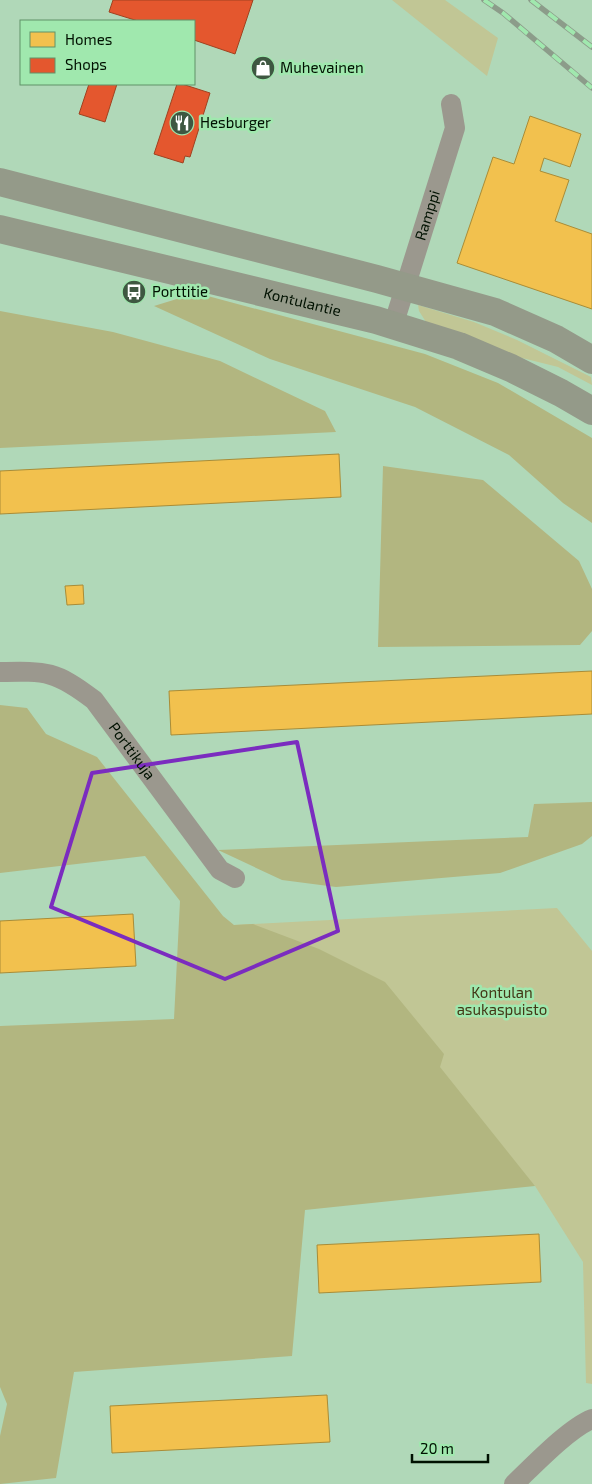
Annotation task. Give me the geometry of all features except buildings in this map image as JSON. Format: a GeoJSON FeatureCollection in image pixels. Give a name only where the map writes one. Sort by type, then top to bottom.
{"type":"FeatureCollection","features":[{"type":"Feature","properties":{"kind":"main road"},"geometry":{"type":"LineString","coordinates":[[0,182],[406,287],[495,312],[556,339],[592,360]]}},
{"type":"Feature","properties":{"kind":"main road","name":"Kontulantie"},"geometry":{"type":"LineString","coordinates":[[0,229],[393,326],[459,346],[512,368],[592,411]]}},
{"type":"Feature","properties":{"kind":"street","name":"Ramppi"},"geometry":{"type":"LineString","coordinates":[[393,326],[455,128],[451,104]]}},
{"type":"Feature","properties":{"kind":"street","name":"Porttikuja"},"geometry":{"type":"LineString","coordinates":[[0,672],[35,671],[50,674],[71,682],[94,700],[220,870],[235,878]]}},
{"type":"Feature","properties":{"kind":"street"},"geometry":{"type":"LineString","coordinates":[[514,1484],[569,1434],[586,1421],[592,1419]]}},
{"type":"Feature","properties":{"kind":"highlighted area"},"geometry":{"type":"Polygon","coordinates":[[[297,742],[338,931],[225,979],[51,907],[92,773],[297,742]]]}},
{"type":"Feature","properties":{"kind":"green space"},"geometry":{"type":"Polygon","coordinates":[[[392,0],[445,0],[498,38],[487,76],[392,0]]]}},
{"type":"Feature","properties":{"kind":"green space"},"geometry":{"type":"Polygon","coordinates":[[[204,295],[425,354],[498,383],[592,438],[592,523],[563,503],[509,455],[415,407],[270,359],[154,306],[180,298],[204,295]]]}},
{"type":"Feature","properties":{"kind":"green space"},"geometry":{"type":"Polygon","coordinates":[[[418,305],[474,322],[517,340],[591,377],[592,385],[558,367],[506,354],[426,322],[419,311],[418,305]]]}},
{"type":"Feature","properties":{"kind":"green space"},"geometry":{"type":"Polygon","coordinates":[[[0,311],[113,332],[220,361],[325,411],[336,432],[0,448],[0,311]]]}},
{"type":"Feature","properties":{"kind":"green space"},"geometry":{"type":"Polygon","coordinates":[[[383,466],[483,480],[579,561],[592,589],[592,631],[580,645],[378,647],[383,466]]]}},
{"type":"Feature","properties":{"kind":"green space"},"geometry":{"type":"Polygon","coordinates":[[[0,705],[27,708],[46,734],[97,757],[223,916],[234,925],[253,924],[319,949],[385,982],[444,1054],[440,1067],[535,1186],[305,1210],[292,1356],[74,1372],[56,1478],[0,1484],[0,1436],[7,1404],[0,1387],[0,1026],[174,1019],[180,901],[145,856],[0,873],[0,705]]]}},
{"type":"Feature","properties":{"kind":"green space"},"geometry":{"type":"Polygon","coordinates":[[[592,802],[592,836],[582,844],[500,873],[336,887],[282,880],[218,850],[528,837],[534,804],[592,802]]]}},
{"type":"Feature","properties":{"kind":"green space","name":"Kontulan asukaspuisto"},"geometry":{"type":"Polygon","coordinates":[[[557,908],[592,951],[592,1384],[586,1383],[583,1262],[535,1186],[234,925],[557,908]]]}},
{"type":"Feature","properties":{"kind":"railway"},"geometry":{"type":"LineString","coordinates":[[484,0],[503,13],[592,88]]}},
{"type":"Feature","properties":{"kind":"railway"},"geometry":{"type":"LineString","coordinates":[[531,0],[592,47]]}},
{"type":"Feature","properties":{"kind":"place","name":"Muhevainen"},"geometry":{"type":"Point","coordinates":[263,68]}},
{"type":"Feature","properties":{"kind":"place","name":"Hesburger"},"geometry":{"type":"Point","coordinates":[182,123]}},
{"type":"Feature","properties":{"kind":"place","name":"Porttitie"},"geometry":{"type":"Point","coordinates":[134,292]}}]}
